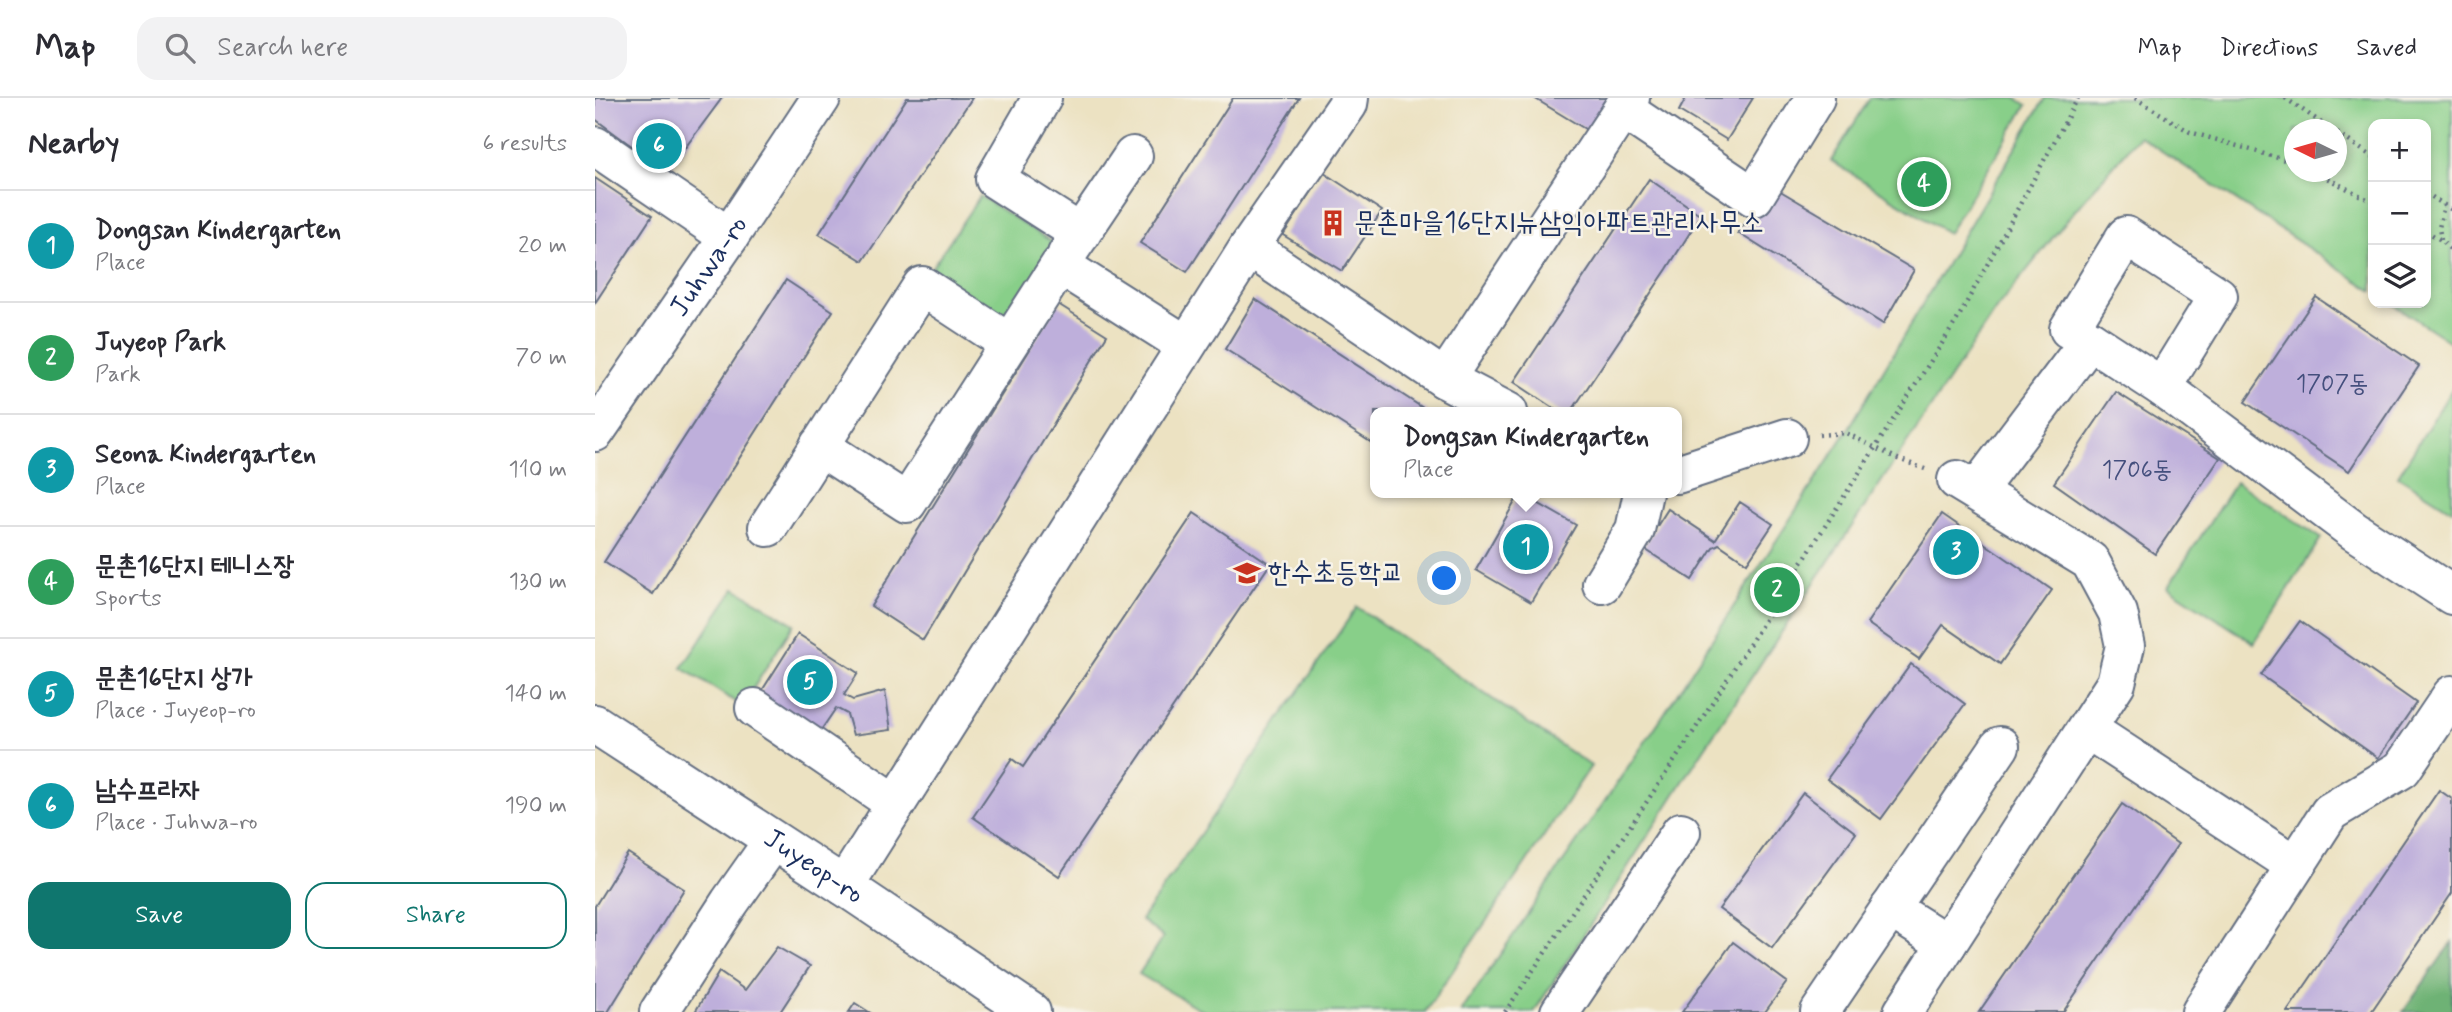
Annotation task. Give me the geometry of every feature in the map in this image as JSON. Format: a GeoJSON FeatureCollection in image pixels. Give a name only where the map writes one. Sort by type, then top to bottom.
{"type":"FeatureCollection","features":[{"type":"Feature","properties":{"kind":"street","name":"Juhwa-ro"},"geometry":{"type":"LineString","coordinates":[[595,432],[821,98]]}},
{"type":"Feature","properties":{"kind":"street"},"geometry":{"type":"LineString","coordinates":[[1042,98],[995,179],[1081,234]]}},
{"type":"Feature","properties":{"kind":"street"},"geometry":{"type":"LineString","coordinates":[[844,886],[1186,345],[1249,247],[1348,104],[1349,98]]}},
{"type":"Feature","properties":{"kind":"street"},"geometry":{"type":"LineString","coordinates":[[1445,379],[1627,104],[1753,197],[1815,98]]}},
{"type":"Feature","properties":{"kind":"street"},"geometry":{"type":"LineString","coordinates":[[595,146],[729,237]]}},
{"type":"Feature","properties":{"kind":"street"},"geometry":{"type":"LineString","coordinates":[[819,446],[907,503],[1133,156]]}},
{"type":"Feature","properties":{"kind":"street"},"geometry":{"type":"LineString","coordinates":[[2162,387],[2218,296],[2126,236],[2069,329],[2162,387],[2354,531],[2452,595]]}},
{"type":"Feature","properties":{"kind":"street"},"geometry":{"type":"LineString","coordinates":[[1249,247],[1445,379],[1498,407]]}},
{"type":"Feature","properties":{"kind":"street"},"geometry":{"type":"LineString","coordinates":[[1060,265],[1186,345]]}},
{"type":"Feature","properties":{"kind":"street"},"geometry":{"type":"LineString","coordinates":[[768,527],[922,286],[1009,343]]}},
{"type":"Feature","properties":{"kind":"street"},"geometry":{"type":"LineString","coordinates":[[1903,1012],[2116,684],[2125,646],[2118,613],[2090,561],[1966,486],[2090,340]]}},
{"type":"Feature","properties":{"kind":"street"},"geometry":{"type":"LineString","coordinates":[[1682,472],[1787,438]]}},
{"type":"Feature","properties":{"kind":"street"},"geometry":{"type":"LineString","coordinates":[[1602,584],[1635,530],[1642,498]]}},
{"type":"Feature","properties":{"kind":"street"},"geometry":{"type":"LineString","coordinates":[[2201,1012],[2330,812],[2402,769],[2452,695]]}},
{"type":"Feature","properties":{"kind":"street"},"geometry":{"type":"LineString","coordinates":[[755,708],[896,804]]}},
{"type":"Feature","properties":{"kind":"street","name":"Juyeop-ro"},"geometry":{"type":"LineString","coordinates":[[595,724],[1031,1012]]}},
{"type":"Feature","properties":{"kind":"street"},"geometry":{"type":"LineString","coordinates":[[2087,729],[2295,865]]}},
{"type":"Feature","properties":{"kind":"street"},"geometry":{"type":"LineString","coordinates":[[1820,1012],[2000,746]]}},
{"type":"Feature","properties":{"kind":"street"},"geometry":{"type":"LineString","coordinates":[[1560,1012],[1681,832]]}},
{"type":"Feature","properties":{"kind":"street"},"geometry":{"type":"LineString","coordinates":[[659,1012],[773,841]]}},
{"type":"Feature","properties":{"kind":"street"},"geometry":{"type":"LineString","coordinates":[[1890,908],[1947,944]]}},
{"type":"Feature","properties":{"kind":"path"},"geometry":{"type":"LineString","coordinates":[[1505,1012],[1685,745],[1958,320],[2078,98]]}},
{"type":"Feature","properties":{"kind":"path"},"geometry":{"type":"LineString","coordinates":[[2135,98],[2190,132],[2284,160]]}},
{"type":"Feature","properties":{"kind":"path"},"geometry":{"type":"LineString","coordinates":[[2285,98],[2316,119]]}},
{"type":"Feature","properties":{"kind":"path"},"geometry":{"type":"LineString","coordinates":[[2347,140],[2368,154]]}},
{"type":"Feature","properties":{"kind":"path"},"geometry":{"type":"LineString","coordinates":[[2334,182],[2368,199]]}},
{"type":"Feature","properties":{"kind":"path"},"geometry":{"type":"LineString","coordinates":[[2431,196],[2452,210]]}},
{"type":"Feature","properties":{"kind":"path"},"geometry":{"type":"LineString","coordinates":[[2441,240],[2439,228],[2444,205]]}},
{"type":"Feature","properties":{"kind":"path"},"geometry":{"type":"LineString","coordinates":[[2431,235],[2452,251]]}},
{"type":"Feature","properties":{"kind":"path"},"geometry":{"type":"LineString","coordinates":[[1787,438],[1846,433],[1898,459],[1966,486]]}},
{"type":"Feature","properties":{"kind":"green space"},"geometry":{"type":"Polygon","coordinates":[[[1870,98],[2016,98],[2027,105],[1948,233],[1831,161],[1870,98]]]}},
{"type":"Feature","properties":{"kind":"green space"},"geometry":{"type":"Polygon","coordinates":[[[2045,98],[2452,98],[2452,343],[2399,308],[2431,308],[2431,119],[2368,119],[2368,288],[2139,136],[1996,309],[1704,749],[1534,1012],[1461,1012],[1660,720],[1846,433],[2045,98]]]}},
{"type":"Feature","properties":{"kind":"green space"},"geometry":{"type":"Polygon","coordinates":[[[980,196],[1060,247],[1007,328],[926,276],[980,196]]]}},
{"type":"Feature","properties":{"kind":"green space"},"geometry":{"type":"Polygon","coordinates":[[[2452,389],[2452,510],[2398,476],[2452,389]]]}},
{"type":"Feature","properties":{"kind":"green space"},"geometry":{"type":"Polygon","coordinates":[[[2236,482],[2321,538],[2254,643],[2168,587],[2236,482]]]}},
{"type":"Feature","properties":{"kind":"green space"},"geometry":{"type":"Polygon","coordinates":[[[735,588],[794,624],[742,706],[682,668],[735,588]]]}},
{"type":"Feature","properties":{"kind":"green space"},"geometry":{"type":"Polygon","coordinates":[[[1357,607],[1591,766],[1425,1012],[1205,1012],[1139,974],[1163,937],[1141,920],[1357,607]]]}},
{"type":"Feature","properties":{"kind":"green space"},"geometry":{"type":"Polygon","coordinates":[[[2452,942],[2452,1012],[2403,1012],[2452,942]]]}},
{"type":"Feature","properties":{"kind":"building"},"geometry":{"type":"Polygon","coordinates":[[[595,98],[722,98],[667,172],[595,119],[595,98]]]}},
{"type":"Feature","properties":{"kind":"building"},"geometry":{"type":"Polygon","coordinates":[[[907,98],[972,98],[863,261],[819,234],[907,98]]]}},
{"type":"Feature","properties":{"kind":"building"},"geometry":{"type":"Polygon","coordinates":[[[1233,98],[1299,98],[1187,272],[1140,243],[1233,98]]]}},
{"type":"Feature","properties":{"kind":"building"},"geometry":{"type":"Polygon","coordinates":[[[1534,98],[1611,98],[1590,132],[1534,98]]]}},
{"type":"Feature","properties":{"kind":"building"},"geometry":{"type":"Polygon","coordinates":[[[1686,98],[1753,98],[1727,140],[1679,111],[1686,98]]]}},
{"type":"Feature","properties":{"kind":"building","name":"문촌마을16단지뉴삼익아파트관리사무소"},"geometry":{"type":"Polygon","coordinates":[[[1324,173],[1382,211],[1342,271],[1283,235],[1324,173]]]}},
{"type":"Feature","properties":{"kind":"building"},"geometry":{"type":"Polygon","coordinates":[[[595,178],[652,216],[595,303],[595,178]]]}},
{"type":"Feature","properties":{"kind":"building"},"geometry":{"type":"Polygon","coordinates":[[[1649,179],[1701,215],[1574,407],[1552,407],[1514,382],[1649,179]]]}},
{"type":"Feature","properties":{"kind":"building"},"geometry":{"type":"Polygon","coordinates":[[[1772,186],[1914,270],[1883,324],[1738,233],[1772,186]]]}},
{"type":"Feature","properties":{"kind":"building"},"geometry":{"type":"Polygon","coordinates":[[[786,280],[833,311],[653,594],[604,562],[786,280]]]}},
{"type":"Feature","properties":{"kind":"building"},"geometry":{"type":"Polygon","coordinates":[[[2316,297],[2419,366],[2349,471],[2245,402],[2316,297]]]}},
{"type":"Feature","properties":{"kind":"building"},"geometry":{"type":"Polygon","coordinates":[[[1255,299],[1421,407],[1370,407],[1370,442],[1225,349],[1255,299]]]}},
{"type":"Feature","properties":{"kind":"building"},"geometry":{"type":"Polygon","coordinates":[[[1058,304],[1107,335],[923,640],[871,606],[1058,304]]]}},
{"type":"Feature","properties":{"kind":"building"},"geometry":{"type":"Polygon","coordinates":[[[2116,392],[2220,458],[2155,554],[2054,483],[2116,392]]]}},
{"type":"Feature","properties":{"kind":"building"},"geometry":{"type":"Polygon","coordinates":[[[1517,498],[1529,498],[1576,525],[1531,602],[1476,570],[1517,498]]]}},
{"type":"Feature","properties":{"kind":"building"},"geometry":{"type":"Polygon","coordinates":[[[1740,502],[1773,524],[1747,563],[1719,544],[1713,547],[1692,580],[1643,548],[1668,509],[1715,540],[1740,502]]]}},
{"type":"Feature","properties":{"kind":"building"},"geometry":{"type":"Polygon","coordinates":[[[1194,513],[1270,564],[1059,876],[973,817],[1012,759],[1023,767],[1194,513]]]}},
{"type":"Feature","properties":{"kind":"building"},"geometry":{"type":"Polygon","coordinates":[[[1942,514],[2052,590],[2000,664],[1943,625],[1919,659],[1867,623],[1942,514]]]}},
{"type":"Feature","properties":{"kind":"building"},"geometry":{"type":"Polygon","coordinates":[[[2300,621],[2416,703],[2378,758],[2261,675],[2300,621]]]}},
{"type":"Feature","properties":{"kind":"building"},"geometry":{"type":"Polygon","coordinates":[[[798,634],[858,673],[844,695],[853,700],[885,691],[891,730],[853,735],[847,714],[836,708],[817,736],[758,697],[798,634]]]}},
{"type":"Feature","properties":{"kind":"building"},"geometry":{"type":"Polygon","coordinates":[[[1911,664],[1965,704],[1881,819],[1827,779],[1911,664]]]}},
{"type":"Feature","properties":{"kind":"building"},"geometry":{"type":"Polygon","coordinates":[[[2439,790],[2452,799],[2452,893],[2371,1012],[2287,1012],[2439,790]]]}},
{"type":"Feature","properties":{"kind":"building"},"geometry":{"type":"Polygon","coordinates":[[[1803,793],[1856,833],[1772,948],[1719,909],[1803,793]]]}},
{"type":"Feature","properties":{"kind":"building"},"geometry":{"type":"Polygon","coordinates":[[[2122,804],[2178,844],[2063,1012],[1979,1012],[2122,804]]]}},
{"type":"Feature","properties":{"kind":"building"},"geometry":{"type":"Polygon","coordinates":[[[628,853],[684,889],[608,1012],[595,1012],[595,906],[628,853]]]}},
{"type":"Feature","properties":{"kind":"building"},"geometry":{"type":"Polygon","coordinates":[[[1733,942],[1787,982],[1765,1012],[1682,1012],[1733,942]]]}},
{"type":"Feature","properties":{"kind":"building"},"geometry":{"type":"Polygon","coordinates":[[[777,947],[810,966],[780,1012],[695,1012],[719,972],[745,990],[777,947]]]}},
{"type":"Feature","properties":{"kind":"building"},"geometry":{"type":"Polygon","coordinates":[[[855,1003],[869,1012],[849,1012],[855,1003]]]}},
{"type":"Feature","properties":{"kind":"place","name":"남수프라자"},"geometry":{"type":"Point","coordinates":[659,146]}},
{"type":"Feature","properties":{"kind":"place","name":"문촌16단지 테니스장"},"geometry":{"type":"Point","coordinates":[1924,184]}},
{"type":"Feature","properties":{"kind":"place","name":"문촌마을16단지뉴삼익아파트관리사무소"},"geometry":{"type":"Point","coordinates":[1333,223]}},
{"type":"Feature","properties":{"kind":"place","name":"Dongsan Kindergarten"},"geometry":{"type":"Point","coordinates":[1526,547]}},
{"type":"Feature","properties":{"kind":"place","name":"Seona Kindergarten"},"geometry":{"type":"Point","coordinates":[1956,552]}},
{"type":"Feature","properties":{"kind":"place","name":"한수초등학교"},"geometry":{"type":"Point","coordinates":[1247,573]}},
{"type":"Feature","properties":{"kind":"place","name":"Juyeop Park"},"geometry":{"type":"Point","coordinates":[1777,590]}},
{"type":"Feature","properties":{"kind":"place","name":"문촌16단지 상가"},"geometry":{"type":"Point","coordinates":[810,682]}}]}
